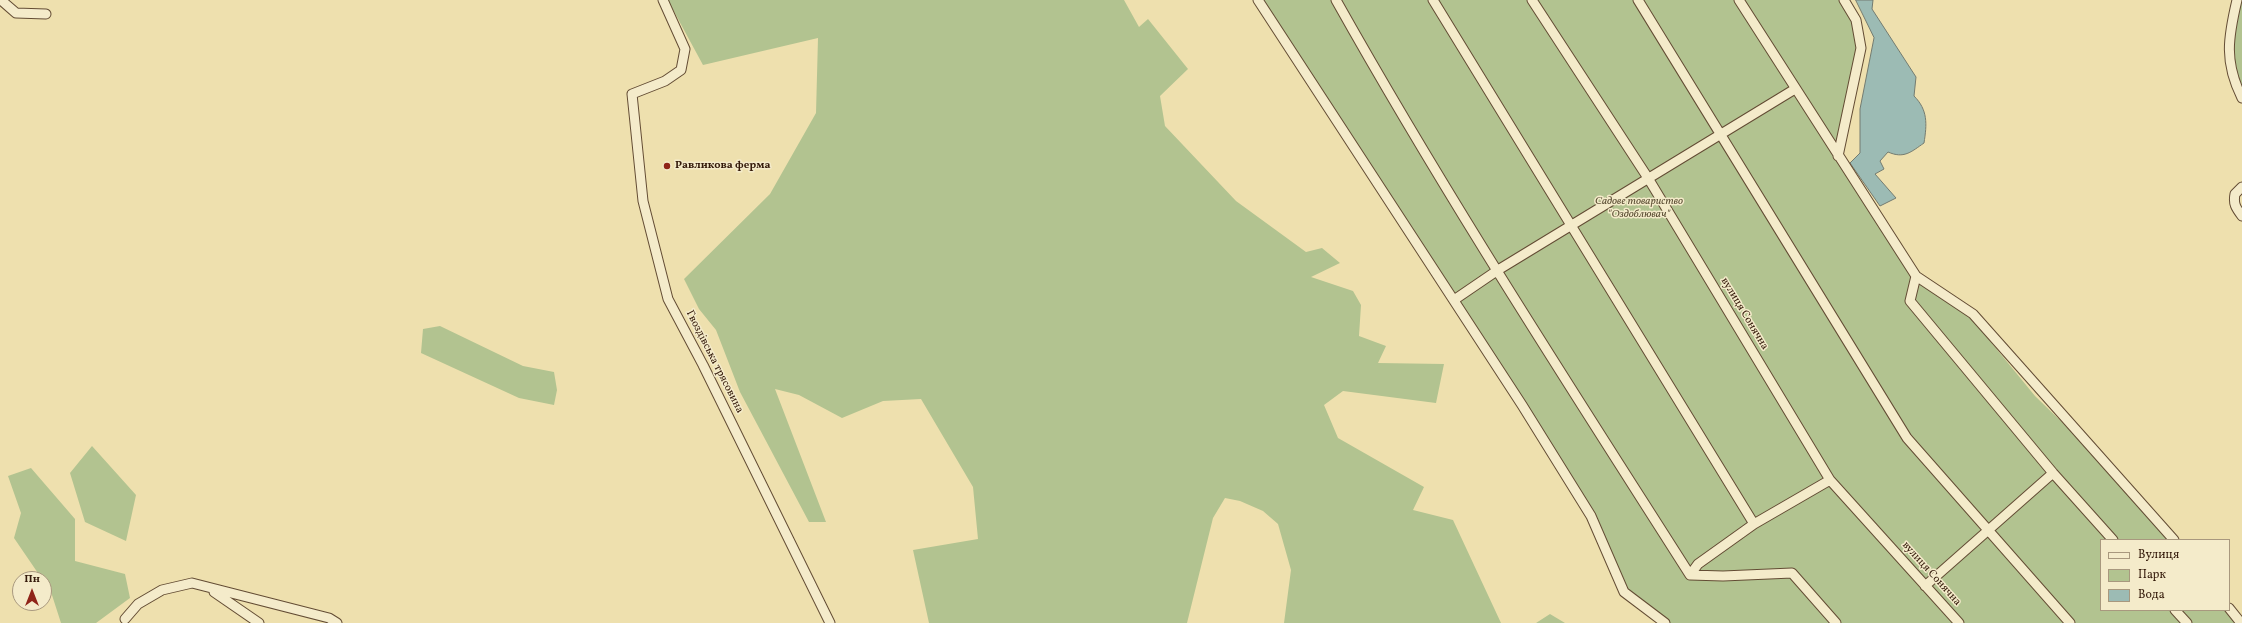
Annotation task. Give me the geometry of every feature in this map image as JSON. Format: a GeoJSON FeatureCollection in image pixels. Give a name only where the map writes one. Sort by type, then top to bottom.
{"type":"FeatureCollection","features":[{"type":"Feature","properties":{"kind":"street"},"geometry":{"type":"LineString","coordinates":[[1,0],[16,13],[46,14]]}},
{"type":"Feature","properties":{"kind":"street","name":"Гвоздівська трясовина"},"geometry":{"type":"LineString","coordinates":[[663,0],[685,49],[681,70],[665,81],[632,94],[643,201],[668,299],[703,365],[830,623]]}},
{"type":"Feature","properties":{"kind":"street"},"geometry":{"type":"LineString","coordinates":[[1258,0],[1454,300],[1591,516],[1624,592],[1664,623]]}},
{"type":"Feature","properties":{"kind":"street"},"geometry":{"type":"LineString","coordinates":[[1336,0],[1374,66],[1498,270],[1690,575]]}},
{"type":"Feature","properties":{"kind":"street"},"geometry":{"type":"LineString","coordinates":[[1433,0],[1754,524]]}},
{"type":"Feature","properties":{"kind":"street","name":"вулиця Сонячна"},"geometry":{"type":"LineString","coordinates":[[1532,0],[1648,178],[1830,480],[1959,623]]}},
{"type":"Feature","properties":{"kind":"street"},"geometry":{"type":"LineString","coordinates":[[1638,0],[1908,438],[2070,623]]}},
{"type":"Feature","properties":{"kind":"street"},"geometry":{"type":"LineString","coordinates":[[1739,0],[1916,276],[1973,314],[2173,539]]}},
{"type":"Feature","properties":{"kind":"street"},"geometry":{"type":"LineString","coordinates":[[1838,156],[1861,48],[1856,20],[1844,0]]}},
{"type":"Feature","properties":{"kind":"street"},"geometry":{"type":"LineString","coordinates":[[2237,0],[2231,26],[2228,53],[2235,84],[2242,98]]}},
{"type":"Feature","properties":{"kind":"street"},"geometry":{"type":"LineString","coordinates":[[1454,300],[1498,270],[1795,89]]}},
{"type":"Feature","properties":{"kind":"street"},"geometry":{"type":"LineString","coordinates":[[2242,187],[2234,194],[2234,204],[2242,216]]}},
{"type":"Feature","properties":{"kind":"street"},"geometry":{"type":"LineString","coordinates":[[1916,276],[1910,302],[2053,473],[2112,539]]}},
{"type":"Feature","properties":{"kind":"street"},"geometry":{"type":"LineString","coordinates":[[1925,586],[2053,473]]}},
{"type":"Feature","properties":{"kind":"street"},"geometry":{"type":"LineString","coordinates":[[1690,575],[1698,564],[1754,524],[1830,480]]}},
{"type":"Feature","properties":{"kind":"street"},"geometry":{"type":"LineString","coordinates":[[1690,575],[1723,576],[1792,573],[1836,623]]}},
{"type":"Feature","properties":{"kind":"street"},"geometry":{"type":"LineString","coordinates":[[125,619],[138,604],[162,590],[192,582],[329,618],[337,623]]}},
{"type":"Feature","properties":{"kind":"street"},"geometry":{"type":"LineString","coordinates":[[204,585],[259,623]]}},
{"type":"Feature","properties":{"kind":"street"},"geometry":{"type":"LineString","coordinates":[[2230,609],[2241,623]]}},
{"type":"Feature","properties":{"kind":"street"},"geometry":{"type":"LineString","coordinates":[[2176,611],[2187,623]]}},
{"type":"Feature","properties":{"kind":"green space"},"geometry":{"type":"Polygon","coordinates":[[[666,0],[1124,0],[1139,27],[1148,19],[1188,69],[1160,96],[1165,126],[1236,201],[1306,252],[1322,248],[1340,263],[1311,277],[1353,291],[1361,305],[1359,336],[1386,346],[1378,363],[1444,364],[1436,403],[1343,391],[1324,405],[1338,438],[1424,487],[1413,510],[1453,520],[1501,623],[1284,623],[1291,570],[1278,524],[1263,511],[1240,501],[1225,498],[1213,518],[1187,623],[929,623],[913,550],[978,539],[973,487],[921,399],[883,401],[842,418],[799,395],[775,389],[826,522],[809,522],[740,392],[716,330],[699,309],[684,279],[770,194],[816,113],[818,38],[703,65],[671,6],[666,0]]]}},
{"type":"Feature","properties":{"kind":"green space","name":"Садове товариство \"Оздоблювач\""},"geometry":{"type":"Polygon","coordinates":[[[1258,0],[1844,0],[1861,48],[1838,156],[1915,276],[1972,319],[2035,396],[2102,461],[2173,539],[2100,539],[2100,611],[2230,611],[2241,623],[1662,623],[1624,592],[1591,516],[1258,0]]]}},
{"type":"Feature","properties":{"kind":"green space"},"geometry":{"type":"Polygon","coordinates":[[[2237,0],[2242,0],[2242,98],[2234,75],[2231,50],[2237,0]]]}},
{"type":"Feature","properties":{"kind":"green space"},"geometry":{"type":"Polygon","coordinates":[[[440,326],[523,366],[554,372],[557,390],[554,405],[519,398],[421,353],[423,329],[440,326]]]}},
{"type":"Feature","properties":{"kind":"green space"},"geometry":{"type":"Polygon","coordinates":[[[92,446],[136,495],[126,541],[85,522],[70,473],[92,446]]]}},
{"type":"Feature","properties":{"kind":"green space"},"geometry":{"type":"Polygon","coordinates":[[[31,468],[75,519],[75,561],[125,574],[130,598],[96,623],[61,623],[52,595],[52,571],[37,571],[14,538],[21,513],[8,476],[31,468]]]}},
{"type":"Feature","properties":{"kind":"green space"},"geometry":{"type":"Polygon","coordinates":[[[1550,614],[1565,623],[1536,623],[1550,614]]]}},
{"type":"Feature","properties":{"kind":"water"},"geometry":{"type":"Polygon","coordinates":[[[1856,0],[1873,0],[1872,9],[1916,77],[1914,96],[1922,107],[1926,123],[1924,143],[1911,152],[1903,155],[1888,152],[1880,161],[1884,169],[1875,174],[1896,198],[1880,206],[1850,163],[1860,153],[1860,109],[1874,38],[1856,0]]]}},
{"type":"Feature","properties":{"kind":"place","name":"Равликова ферма"},"geometry":{"type":"Point","coordinates":[667,166]}}]}
